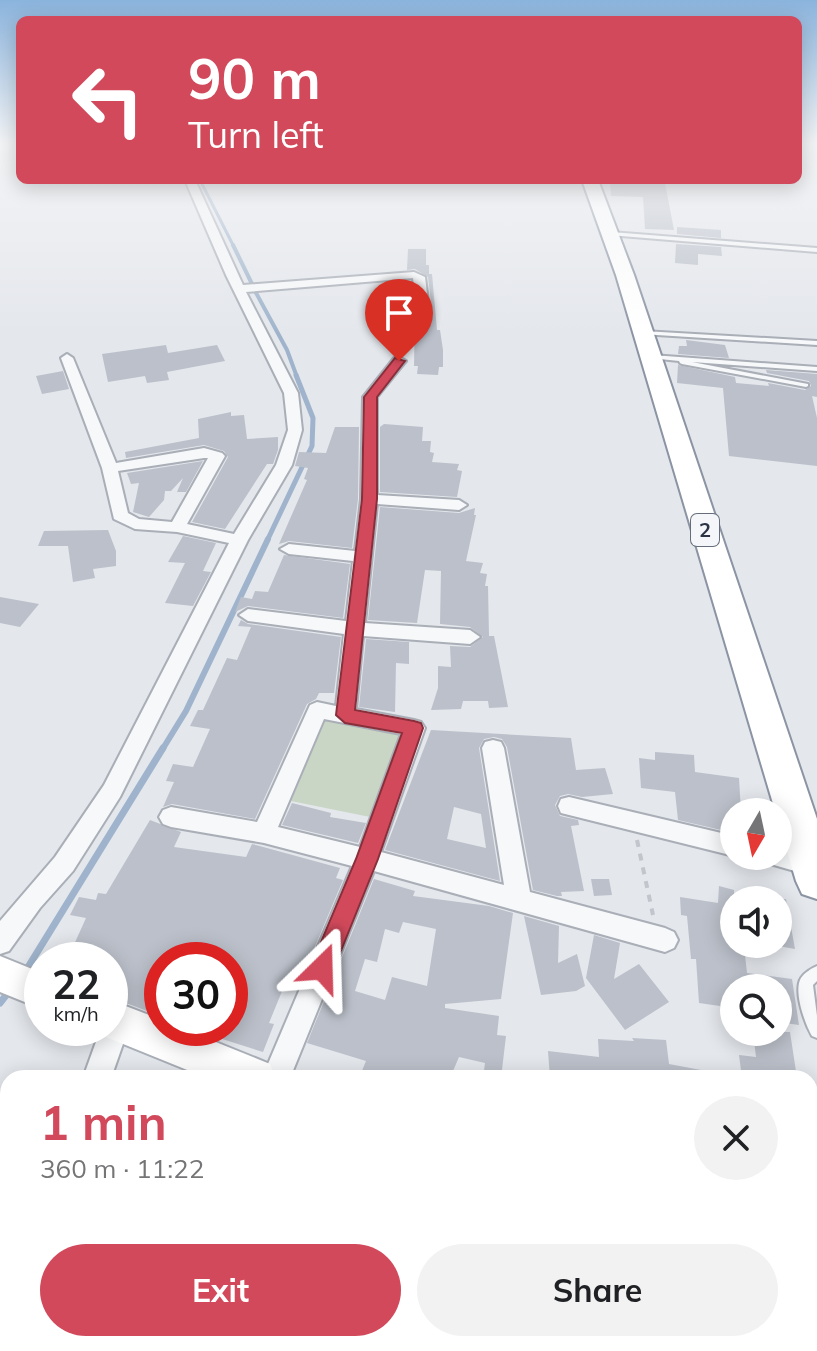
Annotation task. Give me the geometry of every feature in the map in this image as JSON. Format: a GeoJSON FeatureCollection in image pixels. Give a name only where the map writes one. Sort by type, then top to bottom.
{"type":"FeatureCollection","features":[{"type":"Feature","properties":{"kind":"highway","name":"2"},"geometry":{"type":"LineString","coordinates":[[601,208],[651,349],[801,815],[814,873]]}},
{"type":"Feature","properties":{"kind":"main road"},"geometry":{"type":"LineString","coordinates":[[0,974],[24,984]]}},
{"type":"Feature","properties":{"kind":"main road"},"geometry":{"type":"LineString","coordinates":[[128,1026],[236,1070]]}},
{"type":"Feature","properties":{"kind":"street"},"geometry":{"type":"LineString","coordinates":[[0,942],[31,900],[64,864],[112,791],[239,540],[284,465],[295,430],[291,393],[203,208]]}},
{"type":"Feature","properties":{"kind":"street"},"geometry":{"type":"LineString","coordinates":[[239,289],[414,275],[419,277],[423,310]]}},
{"type":"Feature","properties":{"kind":"street"},"geometry":{"type":"LineString","coordinates":[[67,358],[110,468],[120,516],[135,524],[177,527],[239,540]]}},
{"type":"Feature","properties":{"kind":"street"},"geometry":{"type":"LineString","coordinates":[[345,715],[369,499],[370,397],[399,361]]}},
{"type":"Feature","properties":{"kind":"street"},"geometry":{"type":"LineString","coordinates":[[110,468],[204,453],[217,456],[177,527]]}},
{"type":"Feature","properties":{"kind":"street"},"geometry":{"type":"LineString","coordinates":[[369,499],[459,505]]}},
{"type":"Feature","properties":{"kind":"street"},"geometry":{"type":"LineString","coordinates":[[289,549],[362,557]]}},
{"type":"Feature","properties":{"kind":"street"},"geometry":{"type":"LineString","coordinates":[[248,615],[354,629],[470,637]]}},
{"type":"Feature","properties":{"kind":"street"},"geometry":{"type":"LineString","coordinates":[[264,833],[317,710],[414,728],[367,859],[279,1070]]}},
{"type":"Feature","properties":{"kind":"street"},"geometry":{"type":"LineString","coordinates":[[493,748],[519,900]]}},
{"type":"Feature","properties":{"kind":"street"},"geometry":{"type":"LineString","coordinates":[[569,806],[720,843]]}},
{"type":"Feature","properties":{"kind":"street"},"geometry":{"type":"LineString","coordinates":[[171,817],[264,833],[661,939]]}},
{"type":"Feature","properties":{"kind":"street"},"geometry":{"type":"LineString","coordinates":[[792,863],[814,873]]}},
{"type":"Feature","properties":{"kind":"street"},"geometry":{"type":"LineString","coordinates":[[99,1070],[106,1046]]}},
{"type":"Feature","properties":{"kind":"lane"},"geometry":{"type":"LineString","coordinates":[[611,234],[817,250]]}},
{"type":"Feature","properties":{"kind":"lane"},"geometry":{"type":"LineString","coordinates":[[651,349],[817,343]]}},
{"type":"Feature","properties":{"kind":"lane"},"geometry":{"type":"LineString","coordinates":[[651,349],[817,369]]}},
{"type":"Feature","properties":{"kind":"lane"},"geometry":{"type":"LineString","coordinates":[[651,349],[713,370],[806,385]]}},
{"type":"Feature","properties":{"kind":"lane"},"geometry":{"type":"LineString","coordinates":[[817,972],[806,982],[812,1025],[817,1031]]}},
{"type":"Feature","properties":{"kind":"path"},"geometry":{"type":"LineString","coordinates":[[633,821],[661,939]]}},
{"type":"Feature","properties":{"kind":"green space"},"geometry":{"type":"Polygon","coordinates":[[[325,720],[403,736],[375,818],[291,801],[325,720]]]}},
{"type":"Feature","properties":{"kind":"building"},"geometry":{"type":"Polygon","coordinates":[[[644,208],[670,208],[674,230],[645,229],[644,208]]]}},
{"type":"Feature","properties":{"kind":"building"},"geometry":{"type":"Polygon","coordinates":[[[677,227],[721,230],[721,238],[677,234],[677,227]]]}},
{"type":"Feature","properties":{"kind":"building"},"geometry":{"type":"Polygon","coordinates":[[[676,244],[721,247],[722,256],[698,254],[698,265],[675,263],[676,244]]]}},
{"type":"Feature","properties":{"kind":"building"},"geometry":{"type":"Polygon","coordinates":[[[408,249],[426,249],[426,265],[429,265],[429,274],[432,274],[437,330],[440,330],[443,350],[443,367],[439,367],[438,375],[417,374],[418,366],[414,366],[415,316],[410,310],[411,298],[406,282],[410,281],[415,312],[425,316],[432,310],[428,277],[415,269],[407,270],[408,249]]]}},
{"type":"Feature","properties":{"kind":"building"},"geometry":{"type":"Polygon","coordinates":[[[686,340],[725,345],[729,358],[678,354],[679,346],[687,346],[686,340]]]}},
{"type":"Feature","properties":{"kind":"building"},"geometry":{"type":"Polygon","coordinates":[[[166,345],[168,353],[217,345],[225,361],[167,372],[169,380],[147,383],[145,376],[108,382],[102,354],[166,345]]]}},
{"type":"Feature","properties":{"kind":"building"},"geometry":{"type":"Polygon","coordinates":[[[678,365],[735,377],[736,383],[769,386],[768,383],[805,390],[811,386],[809,381],[767,373],[766,370],[817,374],[817,397],[812,396],[817,418],[817,466],[729,456],[723,388],[677,383],[678,365]]]}},
{"type":"Feature","properties":{"kind":"building"},"geometry":{"type":"Polygon","coordinates":[[[63,371],[69,389],[42,394],[36,376],[63,371]]]}},
{"type":"Feature","properties":{"kind":"building"},"geometry":{"type":"Polygon","coordinates":[[[231,412],[231,416],[244,415],[247,439],[278,437],[278,450],[273,464],[267,464],[225,529],[192,522],[228,457],[224,451],[204,445],[126,458],[125,452],[199,438],[198,419],[231,412]]]}},
{"type":"Feature","properties":{"kind":"building"},"geometry":{"type":"Polygon","coordinates":[[[384,424],[423,427],[422,441],[431,441],[430,452],[434,453],[432,462],[459,464],[457,470],[462,471],[457,497],[380,492],[380,427],[384,424]]]}},
{"type":"Feature","properties":{"kind":"building"},"geometry":{"type":"Polygon","coordinates":[[[335,427],[359,427],[358,499],[352,548],[289,541],[279,544],[307,480],[304,479],[308,468],[295,466],[299,452],[326,453],[335,427]]]}},
{"type":"Feature","properties":{"kind":"building"},"geometry":{"type":"Polygon","coordinates":[[[203,461],[186,492],[177,492],[183,478],[171,491],[165,491],[164,500],[149,517],[133,512],[139,483],[131,484],[127,473],[203,461]]]}},
{"type":"Feature","properties":{"kind":"building"},"geometry":{"type":"Polygon","coordinates":[[[380,507],[459,513],[475,508],[466,561],[483,563],[480,573],[487,574],[489,636],[494,636],[508,707],[489,708],[488,701],[463,701],[461,709],[431,710],[438,688],[438,666],[451,667],[450,646],[470,647],[483,637],[470,627],[440,624],[441,571],[425,570],[417,623],[368,620],[380,507]]]}},
{"type":"Feature","properties":{"kind":"building"},"geometry":{"type":"Polygon","coordinates":[[[108,530],[116,551],[116,566],[93,569],[95,578],[73,582],[68,546],[38,546],[44,531],[108,530]]]}},
{"type":"Feature","properties":{"kind":"building"},"geometry":{"type":"Polygon","coordinates":[[[183,536],[216,543],[203,571],[211,572],[193,606],[165,603],[185,563],[168,562],[183,536]]]}},
{"type":"Feature","properties":{"kind":"building"},"geometry":{"type":"Polygon","coordinates":[[[284,555],[350,564],[343,618],[248,606],[235,612],[241,597],[252,599],[255,591],[268,592],[284,555]]]}},
{"type":"Feature","properties":{"kind":"building"},"geometry":{"type":"Polygon","coordinates":[[[0,597],[39,604],[20,627],[0,623],[0,597]]]}},
{"type":"Feature","properties":{"kind":"building"},"geometry":{"type":"Polygon","coordinates":[[[241,620],[248,624],[341,637],[334,693],[319,693],[307,704],[255,819],[172,804],[163,807],[174,782],[166,781],[173,764],[193,767],[210,729],[190,726],[198,710],[203,710],[227,658],[237,660],[251,627],[238,626],[241,620]]]}},
{"type":"Feature","properties":{"kind":"building"},"geometry":{"type":"Polygon","coordinates":[[[366,639],[409,642],[409,664],[396,663],[395,712],[359,707],[366,639]]]}},
{"type":"Feature","properties":{"kind":"building"},"geometry":{"type":"Polygon","coordinates":[[[431,730],[571,738],[576,770],[605,768],[613,794],[582,797],[568,794],[560,796],[555,805],[560,816],[578,820],[579,825],[571,826],[584,891],[561,892],[562,896],[557,896],[533,890],[507,747],[502,739],[494,737],[484,739],[479,748],[500,881],[385,850],[431,730]],[[454,807],[447,839],[486,848],[481,814],[454,807]]]}},
{"type":"Feature","properties":{"kind":"building"},"geometry":{"type":"Polygon","coordinates":[[[655,752],[694,755],[695,772],[739,778],[740,798],[720,798],[720,830],[678,820],[675,792],[641,788],[639,758],[655,760],[655,752]]]}},
{"type":"Feature","properties":{"kind":"building"},"geometry":{"type":"Polygon","coordinates":[[[292,803],[331,813],[330,817],[366,823],[358,843],[282,825],[292,803]]]}},
{"type":"Feature","properties":{"kind":"building"},"geometry":{"type":"Polygon","coordinates":[[[150,820],[181,832],[174,847],[246,857],[252,844],[340,868],[336,878],[343,880],[300,982],[287,979],[269,1023],[274,1024],[263,1052],[244,1046],[248,1046],[248,942],[144,942],[144,1010],[128,1004],[128,942],[75,942],[86,918],[70,915],[79,897],[96,900],[98,893],[106,894],[150,820]]]}},
{"type":"Feature","properties":{"kind":"building"},"geometry":{"type":"Polygon","coordinates":[[[374,879],[415,891],[413,896],[489,906],[513,913],[501,999],[445,1004],[445,1008],[499,1016],[497,1035],[506,1036],[502,1070],[484,1070],[485,1063],[459,1057],[453,1070],[362,1070],[366,1061],[307,1043],[374,879]],[[403,922],[399,933],[385,929],[377,962],[365,959],[355,991],[385,1000],[392,977],[427,986],[436,929],[403,922]]]}},
{"type":"Feature","properties":{"kind":"building"},"geometry":{"type":"Polygon","coordinates":[[[591,879],[609,879],[612,895],[594,896],[591,879]]]}},
{"type":"Feature","properties":{"kind":"building"},"geometry":{"type":"Polygon","coordinates":[[[719,886],[720,958],[745,958],[747,973],[754,974],[720,974],[720,1006],[699,1003],[696,959],[691,959],[687,916],[681,915],[680,897],[718,903],[719,886]]]}},
{"type":"Feature","properties":{"kind":"building"},"geometry":{"type":"Polygon","coordinates":[[[524,916],[559,926],[558,963],[577,954],[585,986],[576,991],[541,995],[524,916]]]}},
{"type":"Feature","properties":{"kind":"building"},"geometry":{"type":"Polygon","coordinates":[[[594,935],[620,943],[614,979],[639,964],[669,1002],[625,1030],[586,978],[594,935]]]}},
{"type":"Feature","properties":{"kind":"building"},"geometry":{"type":"Polygon","coordinates":[[[792,979],[799,1025],[792,1024],[792,979]]]}},
{"type":"Feature","properties":{"kind":"building"},"geometry":{"type":"Polygon","coordinates":[[[632,1038],[666,1040],[669,1064],[701,1070],[549,1070],[548,1051],[599,1057],[598,1039],[634,1041],[632,1038]]]}},
{"type":"Feature","properties":{"kind":"building"},"geometry":{"type":"Polygon","coordinates":[[[792,1045],[796,1070],[741,1070],[739,1055],[756,1057],[755,1046],[792,1045]]]}},
{"type":"Feature","properties":{"kind":"waterway"},"geometry":{"type":"LineString","coordinates":[[214,208],[233,246]]}},
{"type":"Feature","properties":{"kind":"waterway"},"geometry":{"type":"LineString","coordinates":[[233,246],[253,286]]}},
{"type":"Feature","properties":{"kind":"waterway"},"geometry":{"type":"LineString","coordinates":[[255,291],[287,350],[297,377]]}},
{"type":"Feature","properties":{"kind":"waterway"},"geometry":{"type":"LineString","coordinates":[[267,541],[312,446],[313,418],[296,375]]}},
{"type":"Feature","properties":{"kind":"waterway"},"geometry":{"type":"LineString","coordinates":[[162,750],[186,711],[268,539]]}},
{"type":"Feature","properties":{"kind":"waterway"},"geometry":{"type":"LineString","coordinates":[[43,942],[163,748]]}},
{"type":"Feature","properties":{"kind":"waterway"},"geometry":{"type":"LineString","coordinates":[[0,1003],[10,990]]}},
{"type":"Feature","properties":{"kind":"route"},"geometry":{"type":"LineString","coordinates":[[322,968],[367,859],[414,728],[345,715],[369,499],[367,445],[370,397],[382,378],[399,361]]}}]}
